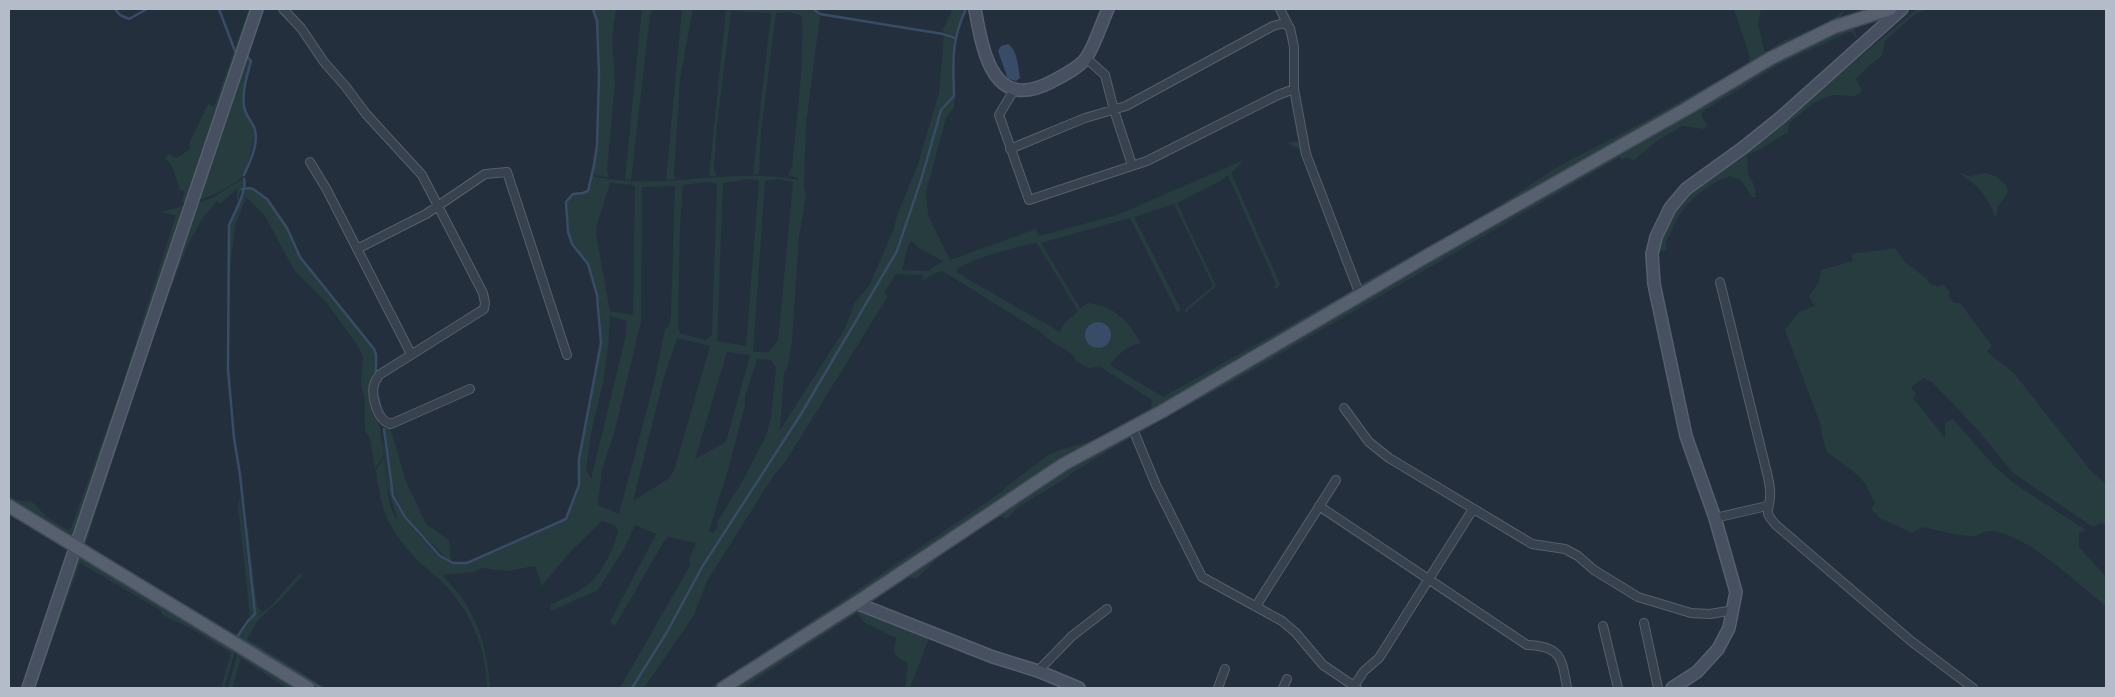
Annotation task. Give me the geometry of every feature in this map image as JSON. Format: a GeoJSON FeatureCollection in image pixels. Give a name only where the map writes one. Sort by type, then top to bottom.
{"type":"FeatureCollection","features":[{"type":"Feature","properties":{"kind":"main road"},"geometry":{"type":"LineString","coordinates":[[723,688],[856,604],[1064,464],[1132,428],[1686,109],[1771,58],[1834,28],[1890,9]]}},
{"type":"Feature","properties":{"kind":"main road"},"geometry":{"type":"LineString","coordinates":[[9,506],[308,688]]}},
{"type":"Feature","properties":{"kind":"street"},"geometry":{"type":"LineString","coordinates":[[28,688],[256,9]]}},
{"type":"Feature","properties":{"kind":"street"},"geometry":{"type":"LineString","coordinates":[[283,9],[301,28],[324,62],[366,114],[422,175],[477,278],[485,303],[484,309],[460,326],[379,375],[374,383],[377,407],[385,422],[391,424],[470,389]]}},
{"type":"Feature","properties":{"kind":"street"},"geometry":{"type":"LineString","coordinates":[[975,9],[980,38],[986,55],[1001,84],[1014,90],[1026,91],[1061,77],[1086,58],[1108,9]]}},
{"type":"Feature","properties":{"kind":"street"},"geometry":{"type":"LineString","coordinates":[[1280,9],[1290,28],[1294,47],[1294,89],[1306,154],[1360,295]]}},
{"type":"Feature","properties":{"kind":"street"},"geometry":{"type":"LineString","coordinates":[[1672,688],[1697,672],[1709,660],[1724,638],[1736,600],[1735,583],[1715,518],[1686,436],[1678,400],[1654,284],[1652,254],[1656,237],[1670,208],[1686,189],[1773,124],[1902,9]]}},
{"type":"Feature","properties":{"kind":"street"},"geometry":{"type":"LineString","coordinates":[[1010,149],[1085,118],[1126,106],[1273,26],[1284,22],[1290,28]]}},
{"type":"Feature","properties":{"kind":"street"},"geometry":{"type":"LineString","coordinates":[[1086,58],[1105,75],[1132,165]]}},
{"type":"Feature","properties":{"kind":"street"},"geometry":{"type":"LineString","coordinates":[[1014,90],[999,115],[1029,200],[1147,161],[1278,95],[1294,89]]}},
{"type":"Feature","properties":{"kind":"street"},"geometry":{"type":"LineString","coordinates":[[310,162],[411,354]]}},
{"type":"Feature","properties":{"kind":"street"},"geometry":{"type":"LineString","coordinates":[[357,249],[426,214],[485,174],[507,172],[567,355]]}},
{"type":"Feature","properties":{"kind":"street"},"geometry":{"type":"LineString","coordinates":[[1720,282],[1767,473],[1770,499],[1767,506],[1768,516],[1776,525],[1911,641],[1973,688]]}},
{"type":"Feature","properties":{"kind":"street"},"geometry":{"type":"LineString","coordinates":[[1344,408],[1369,442],[1389,458],[1532,544],[1553,546],[1572,552],[1601,574],[1638,597],[1691,613],[1710,614],[1734,610]]}},
{"type":"Feature","properties":{"kind":"street"},"geometry":{"type":"LineString","coordinates":[[1132,428],[1156,485],[1202,577],[1282,621],[1296,633],[1323,665],[1356,687],[1364,672],[1379,658],[1473,509]]}},
{"type":"Feature","properties":{"kind":"street"},"geometry":{"type":"LineString","coordinates":[[1256,606],[1336,480]]}},
{"type":"Feature","properties":{"kind":"street"},"geometry":{"type":"LineString","coordinates":[[1320,506],[1527,645],[1544,645],[1562,661],[1566,688]]}},
{"type":"Feature","properties":{"kind":"street"},"geometry":{"type":"LineString","coordinates":[[1715,518],[1767,506]]}},
{"type":"Feature","properties":{"kind":"street"},"geometry":{"type":"LineString","coordinates":[[856,604],[1079,688]]}},
{"type":"Feature","properties":{"kind":"street"},"geometry":{"type":"LineString","coordinates":[[1038,671],[1072,636],[1107,608]]}},
{"type":"Feature","properties":{"kind":"street"},"geometry":{"type":"LineString","coordinates":[[1644,623],[1658,688]]}},
{"type":"Feature","properties":{"kind":"street"},"geometry":{"type":"LineString","coordinates":[[1603,626],[1618,688]]}},
{"type":"Feature","properties":{"kind":"street"},"geometry":{"type":"LineString","coordinates":[[1218,688],[1225,669]]}},
{"type":"Feature","properties":{"kind":"street"},"geometry":{"type":"LineString","coordinates":[[1283,688],[1287,679]]}},
{"type":"Feature","properties":{"kind":"green space"},"geometry":{"type":"Polygon","coordinates":[[[249,9],[254,9],[187,202],[181,203],[185,192],[180,190],[172,166],[165,158],[169,154],[176,158],[191,149],[189,144],[208,104],[214,107],[249,9]]]}},
{"type":"Feature","properties":{"kind":"green space"},"geometry":{"type":"Polygon","coordinates":[[[594,9],[616,9],[612,38],[615,82],[607,171],[609,177],[591,175],[595,165],[597,145],[599,75],[597,21],[594,9]]]}},
{"type":"Feature","properties":{"kind":"green space"},"geometry":{"type":"Polygon","coordinates":[[[642,9],[653,9],[650,15],[631,180],[625,179],[642,9]]]}},
{"type":"Feature","properties":{"kind":"green space"},"geometry":{"type":"Polygon","coordinates":[[[682,9],[693,9],[680,78],[674,175],[676,179],[666,180],[682,9]]]}},
{"type":"Feature","properties":{"kind":"green space"},"geometry":{"type":"Polygon","coordinates":[[[723,9],[809,9],[808,19],[810,9],[820,16],[806,124],[804,186],[806,196],[799,237],[792,342],[788,366],[784,373],[780,430],[844,330],[855,302],[869,286],[893,231],[897,216],[917,167],[939,93],[944,36],[954,40],[952,54],[953,96],[940,110],[921,177],[896,251],[800,414],[701,566],[667,631],[631,688],[620,688],[691,564],[689,560],[696,543],[668,537],[664,541],[615,626],[610,622],[656,534],[635,525],[624,549],[598,590],[551,611],[550,605],[587,586],[604,565],[618,530],[614,525],[602,521],[570,552],[542,586],[535,566],[506,571],[481,568],[474,572],[442,575],[460,595],[478,628],[487,663],[490,688],[487,688],[486,672],[479,640],[465,611],[445,585],[408,550],[386,516],[380,497],[376,470],[384,457],[386,482],[389,499],[398,521],[387,486],[382,429],[389,483],[398,508],[414,530],[439,557],[453,564],[468,564],[567,520],[580,485],[579,459],[601,343],[600,307],[593,279],[588,264],[572,244],[569,232],[567,203],[573,194],[584,194],[588,191],[591,176],[643,181],[747,176],[772,176],[798,180],[797,174],[797,178],[788,175],[792,167],[800,91],[802,16],[790,12],[776,13],[761,132],[759,174],[753,174],[771,13],[731,11],[717,125],[714,168],[716,176],[709,176],[726,10],[723,9]],[[749,179],[723,183],[717,341],[746,346],[759,181],[749,179]],[[779,179],[765,181],[753,352],[769,352],[778,340],[793,182],[779,179]],[[706,182],[683,185],[680,224],[678,328],[681,334],[706,340],[712,335],[717,183],[706,182]],[[610,183],[597,224],[596,234],[610,311],[633,315],[635,185],[610,183]],[[675,186],[642,187],[641,322],[615,430],[602,470],[598,505],[619,514],[654,383],[665,329],[669,326],[671,315],[675,186]],[[610,316],[603,383],[591,433],[586,469],[591,479],[625,339],[627,321],[610,316]],[[677,338],[663,381],[633,501],[668,479],[674,471],[710,346],[677,338]],[[727,352],[695,459],[726,442],[750,355],[727,352]],[[757,359],[745,396],[745,405],[730,463],[709,531],[713,533],[718,527],[717,522],[742,482],[766,436],[771,417],[776,368],[771,360],[757,359]]]}},
{"type":"Feature","properties":{"kind":"green space"},"geometry":{"type":"Polygon","coordinates":[[[953,9],[965,9],[954,36],[942,31],[953,9]]]}},
{"type":"Feature","properties":{"kind":"green space"},"geometry":{"type":"Polygon","coordinates":[[[1734,9],[1761,9],[1758,24],[1766,52],[1783,41],[1829,22],[1845,9],[1840,18],[1831,24],[1361,289],[1359,285],[1486,214],[1559,166],[1748,64],[1750,57],[1734,9]]]}},
{"type":"Feature","properties":{"kind":"green space"},"geometry":{"type":"Polygon","coordinates":[[[1917,9],[1931,9],[1916,13],[1885,41],[1882,56],[1856,79],[1862,91],[1859,94],[1853,96],[1829,96],[1816,102],[1789,123],[1788,132],[1759,150],[1747,155],[1748,174],[1754,185],[1756,197],[1752,197],[1741,180],[1729,176],[1719,180],[1702,191],[1687,205],[1675,222],[1666,245],[1667,250],[1657,251],[1662,234],[1670,218],[1692,192],[1749,150],[1917,9]]]}},
{"type":"Feature","properties":{"kind":"green space"},"geometry":{"type":"Polygon","coordinates":[[[1853,27],[1858,40],[1852,32],[1849,32],[1778,65],[1702,112],[1702,117],[1707,125],[1705,129],[1682,126],[1657,141],[1634,160],[1627,158],[1621,160],[1620,157],[1230,383],[1136,433],[1134,429],[1781,60],[1853,27]]]}},
{"type":"Feature","properties":{"kind":"green space"},"geometry":{"type":"Polygon","coordinates":[[[243,56],[250,62],[244,88],[243,104],[254,132],[247,168],[243,176],[233,183],[213,195],[195,201],[243,56]]]}},
{"type":"Feature","properties":{"kind":"green space"},"geometry":{"type":"Polygon","coordinates":[[[955,97],[954,107],[946,118],[926,192],[928,215],[950,260],[1036,229],[1039,236],[1117,215],[1244,160],[1231,173],[1280,284],[1277,288],[1273,289],[1276,284],[1228,175],[1177,203],[1216,286],[1185,313],[1185,309],[1212,287],[1212,283],[1174,204],[1134,217],[1181,310],[1177,312],[1130,218],[1041,243],[1080,308],[1088,303],[1113,311],[1125,321],[1141,343],[1123,351],[1110,365],[1163,397],[1354,289],[1339,256],[1338,248],[1299,149],[1287,143],[1295,141],[1299,143],[1358,294],[1167,404],[717,688],[709,688],[1003,491],[1048,455],[1092,441],[1151,408],[1152,400],[1099,366],[1089,368],[1076,361],[1072,354],[1052,342],[1039,331],[944,272],[940,271],[923,280],[923,275],[896,274],[884,293],[888,296],[786,461],[774,475],[707,581],[694,615],[644,688],[633,688],[668,632],[702,567],[802,414],[898,251],[923,178],[941,110],[955,97]],[[911,241],[908,245],[902,270],[928,271],[943,261],[918,248],[911,241]],[[1037,243],[970,262],[956,271],[1060,332],[1064,324],[1078,311],[1037,243]],[[1099,322],[1092,323],[1088,327],[1100,348],[1109,342],[1099,322]]]}},
{"type":"Feature","properties":{"kind":"green space"},"geometry":{"type":"Polygon","coordinates":[[[1957,172],[1969,176],[1986,173],[1997,177],[2006,185],[2008,192],[1998,207],[1996,218],[1981,191],[1957,172]]]}},
{"type":"Feature","properties":{"kind":"green space"},"geometry":{"type":"Polygon","coordinates":[[[242,179],[243,184],[237,203],[237,189],[220,204],[217,201],[201,220],[187,246],[151,342],[86,543],[91,548],[237,635],[236,638],[82,546],[193,205],[212,198],[242,179]]]}},
{"type":"Feature","properties":{"kind":"green space"},"geometry":{"type":"Polygon","coordinates":[[[249,188],[259,192],[267,199],[287,228],[295,250],[374,349],[376,354],[376,372],[372,382],[375,414],[380,428],[384,455],[375,469],[370,439],[365,430],[365,402],[361,383],[363,357],[359,348],[327,303],[294,270],[265,216],[246,197],[235,226],[230,269],[230,225],[243,191],[249,188]]]}},
{"type":"Feature","properties":{"kind":"green space"},"geometry":{"type":"Polygon","coordinates":[[[183,206],[137,351],[74,537],[72,538],[13,503],[9,500],[9,496],[15,500],[32,502],[47,517],[68,530],[71,528],[119,395],[176,215],[160,212],[183,206]]]}},
{"type":"Feature","properties":{"kind":"green space"},"geometry":{"type":"Polygon","coordinates":[[[1895,248],[1905,262],[1926,278],[1930,284],[1938,287],[1943,284],[1950,292],[1949,297],[1954,303],[1960,303],[1992,346],[1987,352],[2013,372],[2091,471],[2106,484],[2106,524],[2101,523],[2093,527],[2013,473],[1978,430],[1933,383],[1924,378],[1911,387],[1916,393],[1913,398],[1945,438],[1945,423],[1953,419],[1994,466],[2016,485],[2086,530],[2079,533],[2079,547],[2106,577],[2106,606],[2050,560],[2034,549],[2003,533],[1989,531],[1969,536],[1922,527],[1912,533],[1880,518],[1871,509],[1875,503],[1865,483],[1854,472],[1827,452],[1820,423],[1785,330],[1799,312],[1815,306],[1809,297],[1819,281],[1821,270],[1853,261],[1851,254],[1895,248]]]}},
{"type":"Feature","properties":{"kind":"green space"},"geometry":{"type":"Polygon","coordinates":[[[390,427],[406,481],[426,524],[449,540],[451,561],[417,529],[399,504],[394,492],[389,464],[385,429],[390,427]]]}},
{"type":"Feature","properties":{"kind":"green space"},"geometry":{"type":"Polygon","coordinates":[[[1131,431],[1133,436],[1017,508],[1007,519],[1001,516],[994,519],[938,558],[917,578],[908,578],[866,606],[863,604],[1032,490],[1131,431]]]}},
{"type":"Feature","properties":{"kind":"green space"},"geometry":{"type":"Polygon","coordinates":[[[240,499],[254,614],[250,617],[238,504],[240,499]]]}},
{"type":"Feature","properties":{"kind":"green space"},"geometry":{"type":"Polygon","coordinates":[[[244,516],[248,530],[257,607],[261,611],[264,610],[255,618],[271,606],[300,573],[302,576],[258,620],[247,639],[326,688],[322,688],[242,639],[245,632],[241,639],[238,637],[256,614],[244,516]]]}},
{"type":"Feature","properties":{"kind":"green space"},"geometry":{"type":"Polygon","coordinates":[[[80,558],[85,559],[236,649],[224,688],[221,688],[231,653],[192,629],[164,616],[160,610],[80,563],[35,688],[31,688],[76,560],[80,558]]]}},
{"type":"Feature","properties":{"kind":"green space"},"geometry":{"type":"Polygon","coordinates":[[[859,607],[930,635],[910,688],[905,688],[908,663],[896,656],[894,651],[896,638],[865,623],[857,613],[743,688],[730,688],[859,607]]]}},
{"type":"Feature","properties":{"kind":"green space"},"geometry":{"type":"Polygon","coordinates":[[[238,651],[302,688],[286,688],[241,658],[232,688],[228,688],[238,651]]]}},
{"type":"Feature","properties":{"kind":"water"},"geometry":{"type":"Polygon","coordinates":[[[1008,44],[1014,51],[1017,59],[1020,78],[1016,81],[1008,79],[998,51],[1001,46],[1008,44]]]}},
{"type":"Feature","properties":{"kind":"water"},"geometry":{"type":"Polygon","coordinates":[[[1098,322],[1107,326],[1111,335],[1107,344],[1098,348],[1089,344],[1085,335],[1089,326],[1098,322]]]}},
{"type":"Feature","properties":{"kind":"waterway"},"geometry":{"type":"LineString","coordinates":[[115,9],[120,15],[129,19],[147,9]]}},
{"type":"Feature","properties":{"kind":"waterway"},"geometry":{"type":"LineString","coordinates":[[219,9],[235,51]]}},
{"type":"Feature","properties":{"kind":"waterway"},"geometry":{"type":"LineString","coordinates":[[384,429],[393,496],[405,517],[440,556],[453,563],[467,563],[566,519],[579,485],[579,459],[601,343],[597,295],[588,264],[572,244],[568,232],[566,202],[573,194],[588,191],[597,145],[599,75],[597,21],[593,9]]}},
{"type":"Feature","properties":{"kind":"waterway"},"geometry":{"type":"LineString","coordinates":[[813,9],[820,14],[943,34],[955,38]]}},
{"type":"Feature","properties":{"kind":"waterway"},"geometry":{"type":"LineString","coordinates":[[632,688],[667,632],[702,567],[801,414],[897,251],[922,177],[941,110],[954,96],[953,62],[955,41],[966,9]]}},
{"type":"Feature","properties":{"kind":"waterway"},"geometry":{"type":"LineString","coordinates":[[244,175],[254,152],[256,139],[254,127],[244,106],[244,89],[251,61],[246,56]]}},
{"type":"Feature","properties":{"kind":"waterway"},"geometry":{"type":"LineString","coordinates":[[244,179],[244,189],[229,225],[228,369],[234,438],[240,475],[255,614],[237,637],[321,688]]}},
{"type":"Feature","properties":{"kind":"waterway"},"geometry":{"type":"LineString","coordinates":[[242,189],[253,189],[267,199],[287,228],[300,257],[374,349],[376,354],[376,372]]}},
{"type":"Feature","properties":{"kind":"waterway"},"geometry":{"type":"LineString","coordinates":[[377,394],[381,410]]}}]}
